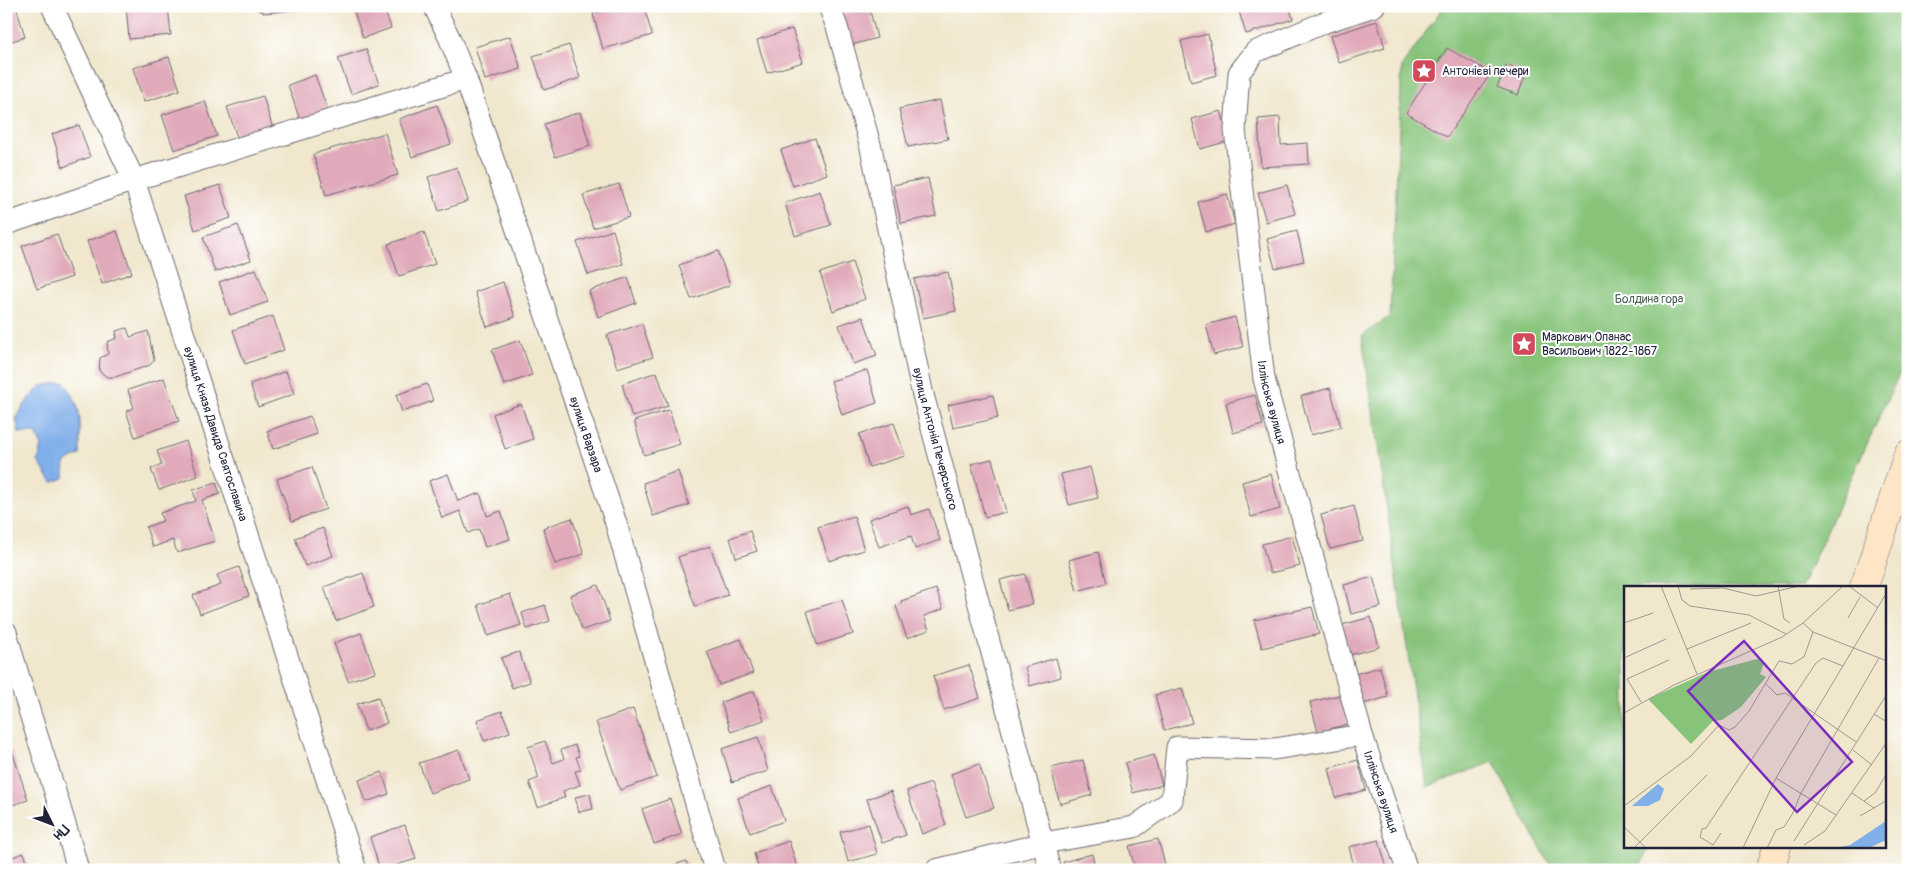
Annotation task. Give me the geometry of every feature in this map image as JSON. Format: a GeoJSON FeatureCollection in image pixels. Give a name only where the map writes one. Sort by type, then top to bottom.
{"type":"FeatureCollection","features":[{"type":"Feature","properties":{"kind":"main road"},"geometry":{"type":"LineString","coordinates":[[1864,586],[1908,454]]}},
{"type":"Feature","properties":{"kind":"main road"},"geometry":{"type":"LineString","coordinates":[[1770,870],[1777,848]]}},
{"type":"Feature","properties":{"kind":"street","name":"вулиця Князя Давида Святославича"},"geometry":{"type":"LineString","coordinates":[[52,6],[134,180],[356,870]]}},
{"type":"Feature","properties":{"kind":"street","name":"вулиця Варзара"},"geometry":{"type":"LineString","coordinates":[[434,6],[466,79],[615,520],[715,870]]}},
{"type":"Feature","properties":{"kind":"street","name":"вулиця Антонія Печерського"},"geometry":{"type":"LineString","coordinates":[[829,6],[871,148],[922,392],[1050,870]]}},
{"type":"Feature","properties":{"kind":"street","name":"Іллінська вулиця"},"geometry":{"type":"LineString","coordinates":[[1375,6],[1325,22],[1255,52],[1239,73],[1235,130],[1264,379],[1362,735],[1407,870]]}},
{"type":"Feature","properties":{"kind":"street"},"geometry":{"type":"LineString","coordinates":[[6,224],[134,180],[466,79]]}},
{"type":"Feature","properties":{"kind":"street"},"geometry":{"type":"LineString","coordinates":[[6,632],[67,827],[78,870]]}},
{"type":"Feature","properties":{"kind":"street"},"geometry":{"type":"LineString","coordinates":[[936,870],[1044,843],[1134,827],[1172,800],[1177,747],[1274,749],[1362,735]]}},
{"type":"Feature","properties":{"kind":"green space","name":"Болдина гора"},"geometry":{"type":"Polygon","coordinates":[[[1444,6],[1908,6],[1908,355],[1801,586],[1624,586],[1624,848],[1649,848],[1639,870],[1553,870],[1493,762],[1427,787],[1362,336],[1390,316],[1402,66],[1444,6]]]}},
{"type":"Feature","properties":{"kind":"water"},"geometry":{"type":"Polygon","coordinates":[[[64,382],[75,400],[80,416],[80,455],[65,462],[64,478],[52,483],[38,461],[42,446],[36,433],[19,433],[16,418],[29,398],[41,386],[64,382]]]}},
{"type":"Feature","properties":{"kind":"building"},"geometry":{"type":"Polygon","coordinates":[[[6,6],[16,6],[25,37],[6,43],[6,6]]]}},
{"type":"Feature","properties":{"kind":"building"},"geometry":{"type":"Polygon","coordinates":[[[126,6],[168,6],[171,35],[129,39],[126,6]]]}},
{"type":"Feature","properties":{"kind":"building"},"geometry":{"type":"Polygon","coordinates":[[[258,6],[315,6],[315,8],[263,13],[263,11],[259,11],[258,6]]]}},
{"type":"Feature","properties":{"kind":"building"},"geometry":{"type":"Polygon","coordinates":[[[352,6],[383,6],[391,28],[363,38],[352,6]]]}},
{"type":"Feature","properties":{"kind":"building"},"geometry":{"type":"Polygon","coordinates":[[[619,6],[644,6],[652,35],[603,49],[593,14],[619,6]]]}},
{"type":"Feature","properties":{"kind":"building"},"geometry":{"type":"Polygon","coordinates":[[[1199,6],[1219,6],[1219,7],[1201,12],[1199,6]]]}},
{"type":"Feature","properties":{"kind":"building"},"geometry":{"type":"Polygon","coordinates":[[[1241,6],[1289,6],[1293,19],[1246,34],[1238,8],[1241,6]]]}},
{"type":"Feature","properties":{"kind":"building"},"geometry":{"type":"Polygon","coordinates":[[[869,7],[877,38],[848,46],[840,15],[869,7]]]}},
{"type":"Feature","properties":{"kind":"building"},"geometry":{"type":"Polygon","coordinates":[[[1377,21],[1385,48],[1339,63],[1330,36],[1377,21]]]}},
{"type":"Feature","properties":{"kind":"building"},"geometry":{"type":"Polygon","coordinates":[[[792,29],[803,62],[767,73],[757,40],[792,29]]]}},
{"type":"Feature","properties":{"kind":"building"},"geometry":{"type":"Polygon","coordinates":[[[1208,34],[1217,75],[1191,82],[1181,41],[1208,34]]]}},
{"type":"Feature","properties":{"kind":"building"},"geometry":{"type":"Polygon","coordinates":[[[510,36],[521,69],[485,80],[475,47],[510,36]]]}},
{"type":"Feature","properties":{"kind":"building"},"geometry":{"type":"Polygon","coordinates":[[[569,45],[580,78],[544,90],[533,56],[569,45]]]}},
{"type":"Feature","properties":{"kind":"building"},"geometry":{"type":"Polygon","coordinates":[[[1447,48],[1491,73],[1447,137],[1406,113],[1447,48]]]}},
{"type":"Feature","properties":{"kind":"building"},"geometry":{"type":"Polygon","coordinates":[[[366,49],[379,84],[351,94],[338,58],[366,49]]]}},
{"type":"Feature","properties":{"kind":"building"},"geometry":{"type":"Polygon","coordinates":[[[169,57],[180,90],[144,102],[133,68],[169,57]]]}},
{"type":"Feature","properties":{"kind":"building"},"geometry":{"type":"Polygon","coordinates":[[[1507,65],[1526,73],[1518,95],[1497,87],[1507,65]]]}},
{"type":"Feature","properties":{"kind":"building"},"geometry":{"type":"Polygon","coordinates":[[[315,75],[328,111],[300,120],[288,85],[315,75]]]}},
{"type":"Feature","properties":{"kind":"building"},"geometry":{"type":"Polygon","coordinates":[[[263,96],[273,129],[238,140],[227,107],[263,96]]]}},
{"type":"Feature","properties":{"kind":"building"},"geometry":{"type":"Polygon","coordinates":[[[940,100],[948,139],[908,147],[899,109],[940,100]]]}},
{"type":"Feature","properties":{"kind":"building"},"geometry":{"type":"Polygon","coordinates":[[[205,101],[217,136],[174,150],[162,115],[205,101]]]}},
{"type":"Feature","properties":{"kind":"building"},"geometry":{"type":"Polygon","coordinates":[[[437,105],[451,144],[412,157],[399,119],[437,105]]]}},
{"type":"Feature","properties":{"kind":"building"},"geometry":{"type":"Polygon","coordinates":[[[1221,111],[1229,141],[1200,149],[1192,119],[1221,111]]]}},
{"type":"Feature","properties":{"kind":"building"},"geometry":{"type":"Polygon","coordinates":[[[580,112],[590,146],[555,157],[544,124],[580,112]]]}},
{"type":"Feature","properties":{"kind":"building"},"geometry":{"type":"Polygon","coordinates":[[[1280,117],[1281,145],[1308,143],[1309,164],[1261,167],[1258,119],[1280,117]]]}},
{"type":"Feature","properties":{"kind":"building"},"geometry":{"type":"Polygon","coordinates":[[[79,125],[90,157],[63,167],[52,134],[79,125]]]}},
{"type":"Feature","properties":{"kind":"building"},"geometry":{"type":"Polygon","coordinates":[[[385,133],[398,175],[326,195],[313,154],[385,133]]]}},
{"type":"Feature","properties":{"kind":"building"},"geometry":{"type":"Polygon","coordinates":[[[815,138],[827,174],[793,186],[781,150],[815,138]]]}},
{"type":"Feature","properties":{"kind":"building"},"geometry":{"type":"Polygon","coordinates":[[[457,167],[468,201],[439,211],[428,177],[457,167]]]}},
{"type":"Feature","properties":{"kind":"building"},"geometry":{"type":"Polygon","coordinates":[[[928,178],[936,216],[901,223],[893,185],[928,178]]]}},
{"type":"Feature","properties":{"kind":"building"},"geometry":{"type":"Polygon","coordinates":[[[619,184],[629,217],[593,228],[583,195],[619,184]]]}},
{"type":"Feature","properties":{"kind":"building"},"geometry":{"type":"Polygon","coordinates":[[[220,185],[231,218],[195,230],[184,196],[220,185]]]}},
{"type":"Feature","properties":{"kind":"building"},"geometry":{"type":"Polygon","coordinates":[[[1287,185],[1295,214],[1266,222],[1258,193],[1287,185]]]}},
{"type":"Feature","properties":{"kind":"building"},"geometry":{"type":"Polygon","coordinates":[[[820,191],[831,225],[795,236],[785,203],[820,191]]]}},
{"type":"Feature","properties":{"kind":"building"},"geometry":{"type":"Polygon","coordinates":[[[1227,194],[1235,224],[1206,232],[1198,202],[1227,194]]]}},
{"type":"Feature","properties":{"kind":"building"},"geometry":{"type":"Polygon","coordinates":[[[238,225],[251,260],[215,272],[203,237],[238,225]]]}},
{"type":"Feature","properties":{"kind":"building"},"geometry":{"type":"Polygon","coordinates":[[[613,230],[623,264],[588,275],[577,242],[613,230]]]}},
{"type":"Feature","properties":{"kind":"building"},"geometry":{"type":"Polygon","coordinates":[[[117,231],[132,273],[102,284],[87,241],[117,231]]]}},
{"type":"Feature","properties":{"kind":"building"},"geometry":{"type":"Polygon","coordinates":[[[1297,231],[1304,261],[1275,268],[1267,239],[1297,231]]]}},
{"type":"Feature","properties":{"kind":"building"},"geometry":{"type":"Polygon","coordinates":[[[424,232],[435,264],[399,276],[388,244],[424,232]]]}},
{"type":"Feature","properties":{"kind":"building"},"geometry":{"type":"Polygon","coordinates":[[[57,234],[72,277],[37,289],[22,246],[57,234]]]}},
{"type":"Feature","properties":{"kind":"building"},"geometry":{"type":"Polygon","coordinates":[[[718,251],[730,285],[691,299],[679,265],[718,251]]]}},
{"type":"Feature","properties":{"kind":"building"},"geometry":{"type":"Polygon","coordinates":[[[852,262],[865,299],[833,311],[820,273],[852,262]]]}},
{"type":"Feature","properties":{"kind":"building"},"geometry":{"type":"Polygon","coordinates":[[[256,269],[268,302],[230,315],[219,282],[256,269]]]}},
{"type":"Feature","properties":{"kind":"building"},"geometry":{"type":"Polygon","coordinates":[[[948,272],[956,311],[923,318],[914,279],[948,272]]]}},
{"type":"Feature","properties":{"kind":"building"},"geometry":{"type":"Polygon","coordinates":[[[628,277],[636,303],[598,317],[589,291],[628,277]]]}},
{"type":"Feature","properties":{"kind":"building"},"geometry":{"type":"Polygon","coordinates":[[[503,282],[515,317],[487,327],[475,292],[503,282]]]}},
{"type":"Feature","properties":{"kind":"building"},"geometry":{"type":"Polygon","coordinates":[[[273,316],[284,350],[245,364],[233,330],[273,316]]]}},
{"type":"Feature","properties":{"kind":"building"},"geometry":{"type":"Polygon","coordinates":[[[863,317],[877,356],[853,364],[839,325],[863,317]]]}},
{"type":"Feature","properties":{"kind":"building"},"geometry":{"type":"Polygon","coordinates":[[[1235,317],[1243,347],[1214,355],[1206,325],[1235,317]]]}},
{"type":"Feature","properties":{"kind":"building"},"geometry":{"type":"Polygon","coordinates":[[[642,324],[653,357],[617,368],[607,335],[642,324]]]}},
{"type":"Feature","properties":{"kind":"building"},"geometry":{"type":"Polygon","coordinates":[[[127,328],[130,337],[148,331],[154,360],[150,365],[115,377],[107,377],[99,371],[100,358],[108,354],[107,342],[117,338],[116,331],[127,328]]]}},
{"type":"Feature","properties":{"kind":"building"},"geometry":{"type":"Polygon","coordinates":[[[520,340],[532,375],[504,385],[492,350],[520,340]]]}},
{"type":"Feature","properties":{"kind":"building"},"geometry":{"type":"Polygon","coordinates":[[[867,370],[877,403],[842,415],[831,381],[867,370]]]}},
{"type":"Feature","properties":{"kind":"building"},"geometry":{"type":"Polygon","coordinates":[[[286,371],[294,394],[258,407],[250,384],[286,371]]]}},
{"type":"Feature","properties":{"kind":"building"},"geometry":{"type":"Polygon","coordinates":[[[657,372],[668,406],[632,417],[622,384],[657,372]]]}},
{"type":"Feature","properties":{"kind":"building"},"geometry":{"type":"Polygon","coordinates":[[[164,378],[179,421],[135,437],[126,411],[134,408],[128,390],[164,378]]]}},
{"type":"Feature","properties":{"kind":"building"},"geometry":{"type":"Polygon","coordinates":[[[427,384],[433,401],[402,412],[396,395],[427,384]]]}},
{"type":"Feature","properties":{"kind":"building"},"geometry":{"type":"Polygon","coordinates":[[[1330,388],[1341,427],[1311,435],[1301,396],[1330,388]]]}},
{"type":"Feature","properties":{"kind":"building"},"geometry":{"type":"Polygon","coordinates":[[[993,395],[998,418],[953,428],[948,405],[993,395]]]}},
{"type":"Feature","properties":{"kind":"building"},"geometry":{"type":"Polygon","coordinates":[[[1255,395],[1263,425],[1233,433],[1226,403],[1255,395]]]}},
{"type":"Feature","properties":{"kind":"building"},"geometry":{"type":"Polygon","coordinates":[[[521,404],[533,439],[505,449],[493,414],[521,404]]]}},
{"type":"Feature","properties":{"kind":"building"},"geometry":{"type":"Polygon","coordinates":[[[669,410],[680,444],[644,455],[634,421],[669,410]]]}},
{"type":"Feature","properties":{"kind":"building"},"geometry":{"type":"Polygon","coordinates":[[[310,416],[317,434],[273,449],[267,431],[310,416]]]}},
{"type":"Feature","properties":{"kind":"building"},"geometry":{"type":"Polygon","coordinates":[[[894,423],[905,456],[869,467],[859,434],[894,423]]]}},
{"type":"Feature","properties":{"kind":"building"},"geometry":{"type":"Polygon","coordinates":[[[186,441],[198,476],[159,490],[151,469],[162,465],[157,451],[186,441]]]}},
{"type":"Feature","properties":{"kind":"building"},"geometry":{"type":"Polygon","coordinates":[[[992,459],[1006,512],[985,517],[971,464],[992,459]]]}},
{"type":"Feature","properties":{"kind":"building"},"geometry":{"type":"Polygon","coordinates":[[[312,467],[326,509],[292,521],[277,479],[312,467]]]}},
{"type":"Feature","properties":{"kind":"building"},"geometry":{"type":"Polygon","coordinates":[[[1090,467],[1098,498],[1069,505],[1061,474],[1090,467]]]}},
{"type":"Feature","properties":{"kind":"building"},"geometry":{"type":"Polygon","coordinates":[[[678,471],[689,505],[653,516],[643,483],[678,471]]]}},
{"type":"Feature","properties":{"kind":"building"},"geometry":{"type":"Polygon","coordinates":[[[448,474],[458,501],[480,493],[487,516],[501,511],[510,539],[485,547],[479,529],[468,533],[460,511],[442,518],[429,481],[448,474]]]}},
{"type":"Feature","properties":{"kind":"building"},"geometry":{"type":"Polygon","coordinates":[[[1271,474],[1280,509],[1251,517],[1242,482],[1271,474]]]}},
{"type":"Feature","properties":{"kind":"building"},"geometry":{"type":"Polygon","coordinates":[[[216,482],[220,494],[202,500],[215,541],[177,553],[173,540],[153,547],[146,527],[163,521],[160,513],[196,501],[193,490],[216,482]]]}},
{"type":"Feature","properties":{"kind":"building"},"geometry":{"type":"Polygon","coordinates":[[[908,506],[911,515],[929,509],[940,540],[915,549],[911,536],[879,547],[869,519],[908,506]]]}},
{"type":"Feature","properties":{"kind":"building"},"geometry":{"type":"Polygon","coordinates":[[[1354,506],[1363,541],[1330,549],[1321,515],[1354,506]]]}},
{"type":"Feature","properties":{"kind":"building"},"geometry":{"type":"Polygon","coordinates":[[[854,516],[864,550],[829,561],[818,527],[854,516]]]}},
{"type":"Feature","properties":{"kind":"building"},"geometry":{"type":"Polygon","coordinates":[[[572,518],[584,554],[555,564],[543,528],[572,518]]]}},
{"type":"Feature","properties":{"kind":"building"},"geometry":{"type":"Polygon","coordinates":[[[323,528],[333,556],[305,566],[295,538],[323,528]]]}},
{"type":"Feature","properties":{"kind":"building"},"geometry":{"type":"Polygon","coordinates":[[[750,531],[757,551],[736,558],[730,538],[750,531]]]}},
{"type":"Feature","properties":{"kind":"building"},"geometry":{"type":"Polygon","coordinates":[[[1292,536],[1300,566],[1270,573],[1262,544],[1292,536]]]}},
{"type":"Feature","properties":{"kind":"building"},"geometry":{"type":"Polygon","coordinates":[[[710,546],[728,595],[695,606],[678,557],[710,546]]]}},
{"type":"Feature","properties":{"kind":"building"},"geometry":{"type":"Polygon","coordinates":[[[1098,552],[1106,583],[1077,591],[1069,560],[1098,552]]]}},
{"type":"Feature","properties":{"kind":"building"},"geometry":{"type":"Polygon","coordinates":[[[239,567],[249,596],[200,614],[193,595],[221,585],[217,575],[239,567]]]}},
{"type":"Feature","properties":{"kind":"building"},"geometry":{"type":"Polygon","coordinates":[[[363,573],[374,607],[336,621],[324,587],[363,573]]]}},
{"type":"Feature","properties":{"kind":"building"},"geometry":{"type":"Polygon","coordinates":[[[1025,574],[1033,604],[1008,610],[1000,580],[1025,574]]]}},
{"type":"Feature","properties":{"kind":"building"},"geometry":{"type":"Polygon","coordinates":[[[1373,577],[1381,607],[1351,614],[1344,585],[1373,577]]]}},
{"type":"Feature","properties":{"kind":"building"},"geometry":{"type":"Polygon","coordinates":[[[598,585],[610,621],[582,630],[570,595],[598,585]]]}},
{"type":"Feature","properties":{"kind":"building"},"geometry":{"type":"Polygon","coordinates":[[[936,589],[943,609],[924,616],[929,630],[907,638],[896,606],[902,604],[901,601],[936,589]]]}},
{"type":"Feature","properties":{"kind":"building"},"geometry":{"type":"Polygon","coordinates":[[[510,594],[521,625],[488,636],[478,605],[510,594]]]}},
{"type":"Feature","properties":{"kind":"building"},"geometry":{"type":"Polygon","coordinates":[[[842,600],[853,634],[817,645],[807,611],[842,600]]]}},
{"type":"Feature","properties":{"kind":"building"},"geometry":{"type":"Polygon","coordinates":[[[545,605],[550,621],[527,629],[522,613],[545,605]]]}},
{"type":"Feature","properties":{"kind":"building"},"geometry":{"type":"Polygon","coordinates":[[[1312,607],[1319,634],[1262,648],[1254,620],[1312,607]]]}},
{"type":"Feature","properties":{"kind":"building"},"geometry":{"type":"Polygon","coordinates":[[[1371,617],[1379,647],[1350,655],[1342,625],[1371,617]]]}},
{"type":"Feature","properties":{"kind":"building"},"geometry":{"type":"Polygon","coordinates":[[[361,633],[375,672],[348,681],[334,643],[361,633]]]}},
{"type":"Feature","properties":{"kind":"building"},"geometry":{"type":"Polygon","coordinates":[[[741,639],[753,673],[719,685],[707,651],[741,639]]]}},
{"type":"Feature","properties":{"kind":"building"},"geometry":{"type":"Polygon","coordinates":[[[519,652],[530,682],[512,688],[501,658],[519,652]]]}},
{"type":"Feature","properties":{"kind":"building"},"geometry":{"type":"Polygon","coordinates":[[[1056,658],[1061,677],[1030,686],[1025,667],[1056,658]]]}},
{"type":"Feature","properties":{"kind":"building"},"geometry":{"type":"Polygon","coordinates":[[[969,665],[980,698],[944,710],[933,676],[969,665]]]}},
{"type":"Feature","properties":{"kind":"building"},"geometry":{"type":"Polygon","coordinates":[[[1380,667],[1388,697],[1359,705],[1351,675],[1380,667]]]}},
{"type":"Feature","properties":{"kind":"building"},"geometry":{"type":"Polygon","coordinates":[[[1182,688],[1192,723],[1164,730],[1155,695],[1182,688]]]}},
{"type":"Feature","properties":{"kind":"building"},"geometry":{"type":"Polygon","coordinates":[[[754,691],[764,720],[731,732],[721,702],[754,691]]]}},
{"type":"Feature","properties":{"kind":"building"},"geometry":{"type":"Polygon","coordinates":[[[1340,695],[1348,724],[1318,732],[1310,702],[1340,695]]]}},
{"type":"Feature","properties":{"kind":"building"},"geometry":{"type":"Polygon","coordinates":[[[378,697],[387,723],[366,731],[357,704],[378,697]]]}},
{"type":"Feature","properties":{"kind":"building"},"geometry":{"type":"Polygon","coordinates":[[[633,709],[657,777],[620,790],[596,722],[633,709]]]}},
{"type":"Feature","properties":{"kind":"building"},"geometry":{"type":"Polygon","coordinates":[[[502,711],[510,732],[484,741],[477,720],[502,711]]]}},
{"type":"Feature","properties":{"kind":"building"},"geometry":{"type":"Polygon","coordinates":[[[758,737],[768,771],[732,782],[722,749],[758,737]]]}},
{"type":"Feature","properties":{"kind":"building"},"geometry":{"type":"Polygon","coordinates":[[[545,741],[553,763],[564,759],[561,750],[575,745],[579,756],[576,757],[581,770],[575,771],[580,785],[563,791],[565,797],[538,807],[529,782],[539,778],[528,747],[545,741]]]}},
{"type":"Feature","properties":{"kind":"building"},"geometry":{"type":"Polygon","coordinates":[[[459,750],[469,779],[430,793],[419,763],[459,750]]]}},
{"type":"Feature","properties":{"kind":"building"},"geometry":{"type":"Polygon","coordinates":[[[12,751],[28,800],[6,807],[6,753],[12,751]]]}},
{"type":"Feature","properties":{"kind":"building"},"geometry":{"type":"Polygon","coordinates":[[[1154,755],[1162,785],[1133,793],[1125,763],[1154,755]]]}},
{"type":"Feature","properties":{"kind":"building"},"geometry":{"type":"Polygon","coordinates":[[[1083,760],[1092,795],[1060,804],[1051,768],[1083,760]]]}},
{"type":"Feature","properties":{"kind":"building"},"geometry":{"type":"Polygon","coordinates":[[[1358,760],[1366,790],[1336,798],[1329,768],[1358,760]]]}},
{"type":"Feature","properties":{"kind":"building"},"geometry":{"type":"Polygon","coordinates":[[[979,764],[994,808],[966,817],[951,774],[979,764]]]}},
{"type":"Feature","properties":{"kind":"building"},"geometry":{"type":"Polygon","coordinates":[[[382,772],[389,794],[366,802],[359,780],[382,772]]]}},
{"type":"Feature","properties":{"kind":"building"},"geometry":{"type":"Polygon","coordinates":[[[931,783],[946,825],[922,834],[907,791],[931,783]]]}},
{"type":"Feature","properties":{"kind":"building"},"geometry":{"type":"Polygon","coordinates":[[[772,786],[784,821],[750,833],[738,798],[772,786]]]}},
{"type":"Feature","properties":{"kind":"building"},"geometry":{"type":"Polygon","coordinates":[[[891,791],[906,835],[882,843],[867,799],[891,791]]]}},
{"type":"Feature","properties":{"kind":"building"},"geometry":{"type":"Polygon","coordinates":[[[590,794],[593,809],[579,812],[575,797],[590,794]]]}},
{"type":"Feature","properties":{"kind":"building"},"geometry":{"type":"Polygon","coordinates":[[[670,799],[682,834],[654,844],[642,809],[670,799]]]}},
{"type":"Feature","properties":{"kind":"building"},"geometry":{"type":"Polygon","coordinates":[[[869,824],[877,854],[848,862],[840,832],[869,824]]]}},
{"type":"Feature","properties":{"kind":"building"},"geometry":{"type":"Polygon","coordinates":[[[405,825],[416,859],[380,870],[370,837],[405,825]]]}},
{"type":"Feature","properties":{"kind":"building"},"geometry":{"type":"Polygon","coordinates":[[[1158,839],[1166,868],[1135,870],[1129,846],[1158,839]]]}},
{"type":"Feature","properties":{"kind":"building"},"geometry":{"type":"Polygon","coordinates":[[[1379,840],[1387,869],[1355,870],[1349,847],[1379,840]]]}},
{"type":"Feature","properties":{"kind":"building"},"geometry":{"type":"Polygon","coordinates":[[[789,841],[798,870],[759,870],[754,853],[789,841]]]}},
{"type":"Feature","properties":{"kind":"building"},"geometry":{"type":"Polygon","coordinates":[[[24,853],[30,870],[6,870],[6,859],[24,853]]]}},
{"type":"Feature","properties":{"kind":"building"},"geometry":{"type":"Polygon","coordinates":[[[1092,854],[1096,870],[1065,870],[1063,862],[1092,854]]]}},
{"type":"Feature","properties":{"kind":"building"},"geometry":{"type":"Polygon","coordinates":[[[686,861],[689,870],[662,870],[662,869],[686,861]]]}},
{"type":"Feature","properties":{"kind":"place","name":"Антонієві печери"},"geometry":{"type":"Point","coordinates":[1424,71]}},
{"type":"Feature","properties":{"kind":"place","name":"Маркович Опанас Васильович 1822-1867"},"geometry":{"type":"Point","coordinates":[1524,344]}}]}
